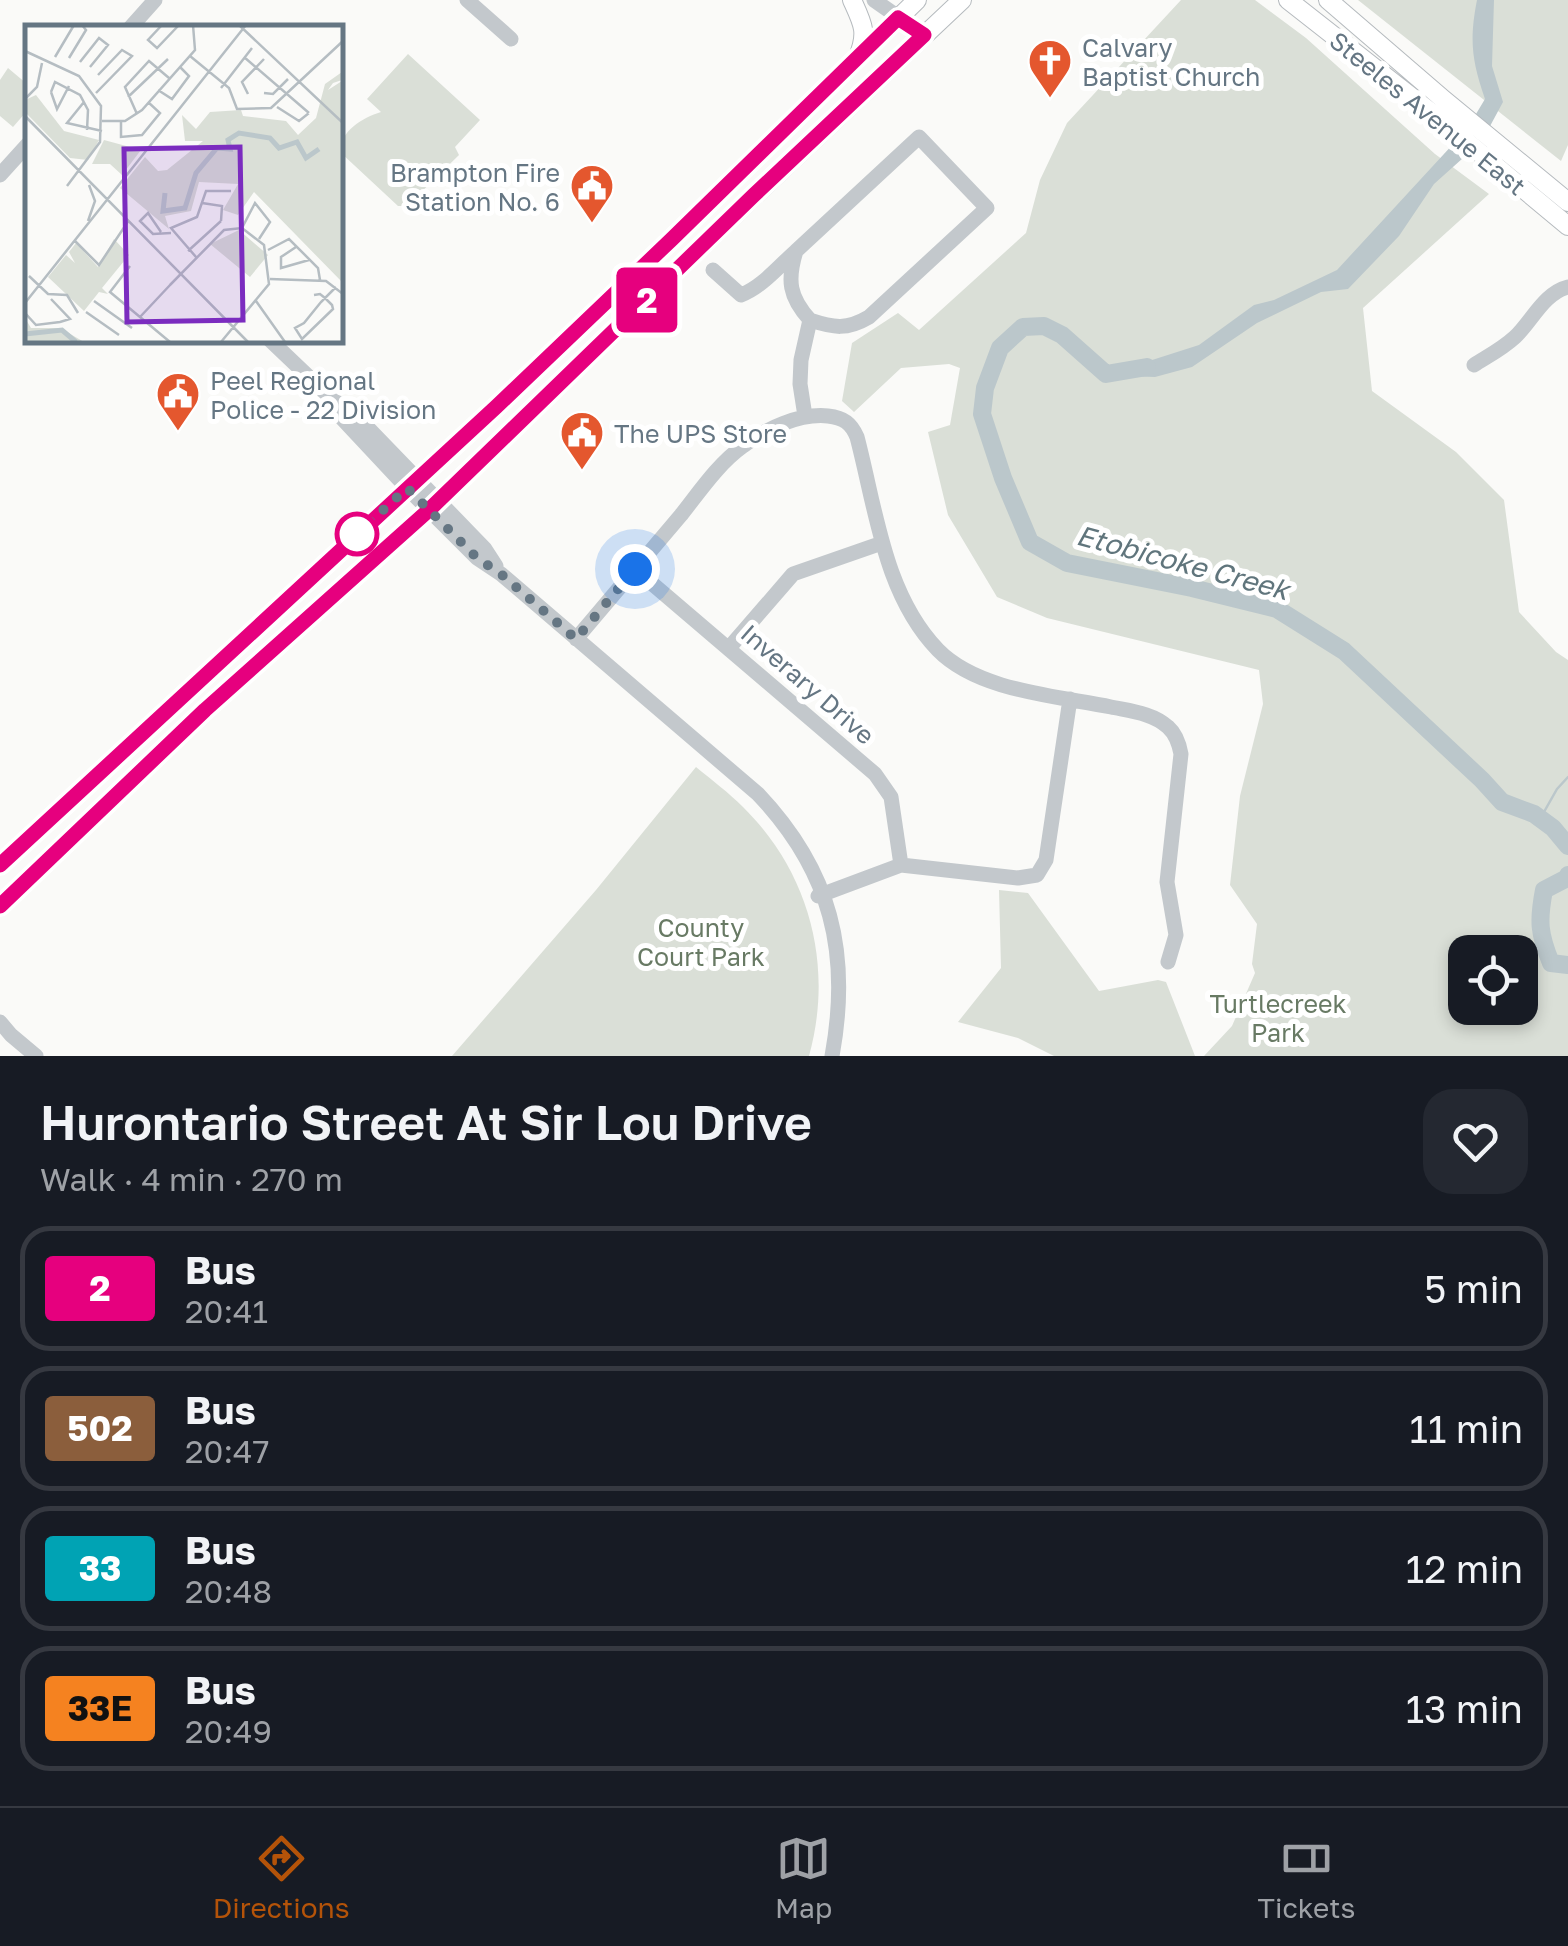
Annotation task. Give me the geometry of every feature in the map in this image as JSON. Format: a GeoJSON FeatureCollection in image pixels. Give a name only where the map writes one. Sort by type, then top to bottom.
{"type":"FeatureCollection","features":[{"type":"Feature","properties":{"kind":"main road"},"geometry":{"type":"LineString","coordinates":[[852,0],[865,40],[858,58]]}},
{"type":"Feature","properties":{"kind":"main road"},"geometry":{"type":"LineString","coordinates":[[0,864],[496,407],[917,0]]}},
{"type":"Feature","properties":{"kind":"main road"},"geometry":{"type":"LineString","coordinates":[[0,906],[187,727],[434,505],[962,0]]}},
{"type":"Feature","properties":{"kind":"main road","name":"Steeles Avenue East"},"geometry":{"type":"LineString","coordinates":[[1288,0],[1437,106],[1513,169],[1568,226]]}},
{"type":"Feature","properties":{"kind":"main road","name":"Steeles Avenue East"},"geometry":{"type":"LineString","coordinates":[[1328,0],[1437,106]]}},
{"type":"Feature","properties":{"kind":"main road","name":"Steeles Avenue East"},"geometry":{"type":"LineString","coordinates":[[1513,169],[1568,202]]}},
{"type":"Feature","properties":{"kind":"main road"},"geometry":{"type":"LineString","coordinates":[[169,709],[187,727]]}},
{"type":"Feature","properties":{"kind":"street"},"geometry":{"type":"LineString","coordinates":[[133,25],[155,0]]}},
{"type":"Feature","properties":{"kind":"street"},"geometry":{"type":"LineString","coordinates":[[467,0],[511,40]]}},
{"type":"Feature","properties":{"kind":"street"},"geometry":{"type":"LineString","coordinates":[[874,0],[924,35]]}},
{"type":"Feature","properties":{"kind":"street"},"geometry":{"type":"LineString","coordinates":[[713,270],[741,295],[747,294],[919,137],[987,208],[870,317],[855,325],[832,326],[805,315],[768,277]]}},
{"type":"Feature","properties":{"kind":"street"},"geometry":{"type":"LineString","coordinates":[[0,175],[25,147]]}},
{"type":"Feature","properties":{"kind":"street"},"geometry":{"type":"LineString","coordinates":[[796,251],[791,287],[794,300],[805,315],[800,384],[805,416]]}},
{"type":"Feature","properties":{"kind":"street"},"geometry":{"type":"LineString","coordinates":[[1474,365],[1520,333],[1555,291],[1568,287]]}},
{"type":"Feature","properties":{"kind":"street"},"geometry":{"type":"LineString","coordinates":[[272,342],[334,402],[343,404],[477,558],[501,574],[758,794],[782,819],[801,847],[834,932],[839,962],[833,1056]]}},
{"type":"Feature","properties":{"kind":"street"},"geometry":{"type":"LineString","coordinates":[[576,639],[739,449],[769,430],[805,416],[844,420],[854,428],[882,542],[903,600],[942,654],[988,681],[1144,714],[1170,728],[1179,741],[1181,754],[1167,882],[1176,935],[1168,962]]}},
{"type":"Feature","properties":{"kind":"street"},"geometry":{"type":"LineString","coordinates":[[729,648],[793,574],[882,542]]}},
{"type":"Feature","properties":{"kind":"street","name":"Inverary Drive"},"geometry":{"type":"LineString","coordinates":[[635,569],[875,774],[891,797],[900,865]]}},
{"type":"Feature","properties":{"kind":"street"},"geometry":{"type":"LineString","coordinates":[[821,894],[900,865],[1018,878],[1036,876],[1046,860],[1070,699]]}},
{"type":"Feature","properties":{"kind":"street"},"geometry":{"type":"LineString","coordinates":[[4,1029],[36,1056]]}},
{"type":"Feature","properties":{"kind":"green space"},"geometry":{"type":"Polygon","coordinates":[[[1181,0],[1255,0],[1306,38],[1435,154],[1489,194],[1363,308],[1372,391],[1456,452],[1504,500],[1519,612],[1568,660],[1568,1056],[1204,1056],[1232,1026],[1255,973],[1252,964],[1257,924],[1230,885],[1240,796],[1263,704],[1259,670],[1047,618],[997,597],[948,515],[928,432],[950,425],[960,368],[949,364],[901,368],[854,412],[842,401],[852,343],[898,313],[919,330],[1026,233],[1040,180],[1067,123],[1181,0]]]}},
{"type":"Feature","properties":{"kind":"green space"},"geometry":{"type":"Polygon","coordinates":[[[1358,0],[1568,0],[1568,145],[1561,161],[1358,0]]]}},
{"type":"Feature","properties":{"kind":"green space"},"geometry":{"type":"Polygon","coordinates":[[[408,54],[480,120],[455,147],[459,155],[407,206],[398,206],[342,154],[342,142],[353,126],[381,112],[367,99],[408,54]]]}},
{"type":"Feature","properties":{"kind":"green space"},"geometry":{"type":"Polygon","coordinates":[[[8,68],[25,82],[25,113],[13,127],[0,116],[0,80],[8,68]]]}},
{"type":"Feature","properties":{"kind":"green space","name":"County Court Park"},"geometry":{"type":"Polygon","coordinates":[[[696,767],[738,802],[766,833],[800,891],[817,955],[819,988],[809,1056],[452,1056],[596,890],[696,767]]]}},
{"type":"Feature","properties":{"kind":"green space","name":"Turtlecreek Park"},"geometry":{"type":"Polygon","coordinates":[[[999,890],[1028,893],[1099,991],[1158,980],[1166,982],[1195,1056],[1054,1056],[1018,1038],[958,1022],[1001,968],[999,890]]]}},
{"type":"Feature","properties":{"kind":"shaded area"},"geometry":{"type":"Polygon","coordinates":[[[1477,0],[1494,0],[1492,66],[1503,102],[1482,141],[1434,184],[1399,236],[1348,289],[1321,292],[1257,323],[1192,367],[1155,377],[1124,376],[1124,369],[1199,345],[1254,305],[1274,300],[1337,270],[1467,129],[1485,99],[1473,51],[1477,0]]]}},
{"type":"Feature","properties":{"kind":"waterway","name":"Etobicoke Creek"},"geometry":{"type":"LineString","coordinates":[[1147,367],[1106,374],[1062,335],[1044,326],[1023,327],[1000,348],[985,388],[982,414],[1030,542],[1067,563],[1277,609],[1344,651],[1502,802],[1534,814],[1568,846]]}},
{"type":"Feature","properties":{"kind":"waterway"},"geometry":{"type":"LineString","coordinates":[[1540,819],[1568,777]]}},
{"type":"Feature","properties":{"kind":"waterway","name":"Etobicoke Creek"},"geometry":{"type":"LineString","coordinates":[[1568,875],[1544,890],[1540,919],[1551,963],[1568,965]]}},
{"type":"Feature","properties":{"kind":"bus line","name":"2"},"geometry":{"type":"LineString","coordinates":[[0,865],[496,407],[898,18],[924,35],[429,510],[205,710],[0,906]]}},
{"type":"Feature","properties":{"kind":"place","name":"Calvary Baptist Church"},"geometry":{"type":"Point","coordinates":[1050,99]}},
{"type":"Feature","properties":{"kind":"place","name":"Brampton Fire Station No. 6"},"geometry":{"type":"Point","coordinates":[592,224]}},
{"type":"Feature","properties":{"kind":"place","name":"Peel Regional Police - 22 Division"},"geometry":{"type":"Point","coordinates":[178,432]}},
{"type":"Feature","properties":{"kind":"place","name":"The UPS Store"},"geometry":{"type":"Point","coordinates":[582,471]}},
{"type":"Feature","properties":{"kind":"route"},"geometry":{"type":"LineString","coordinates":[[357,534],[407,488],[477,558],[576,639],[635,569]]}}]}
